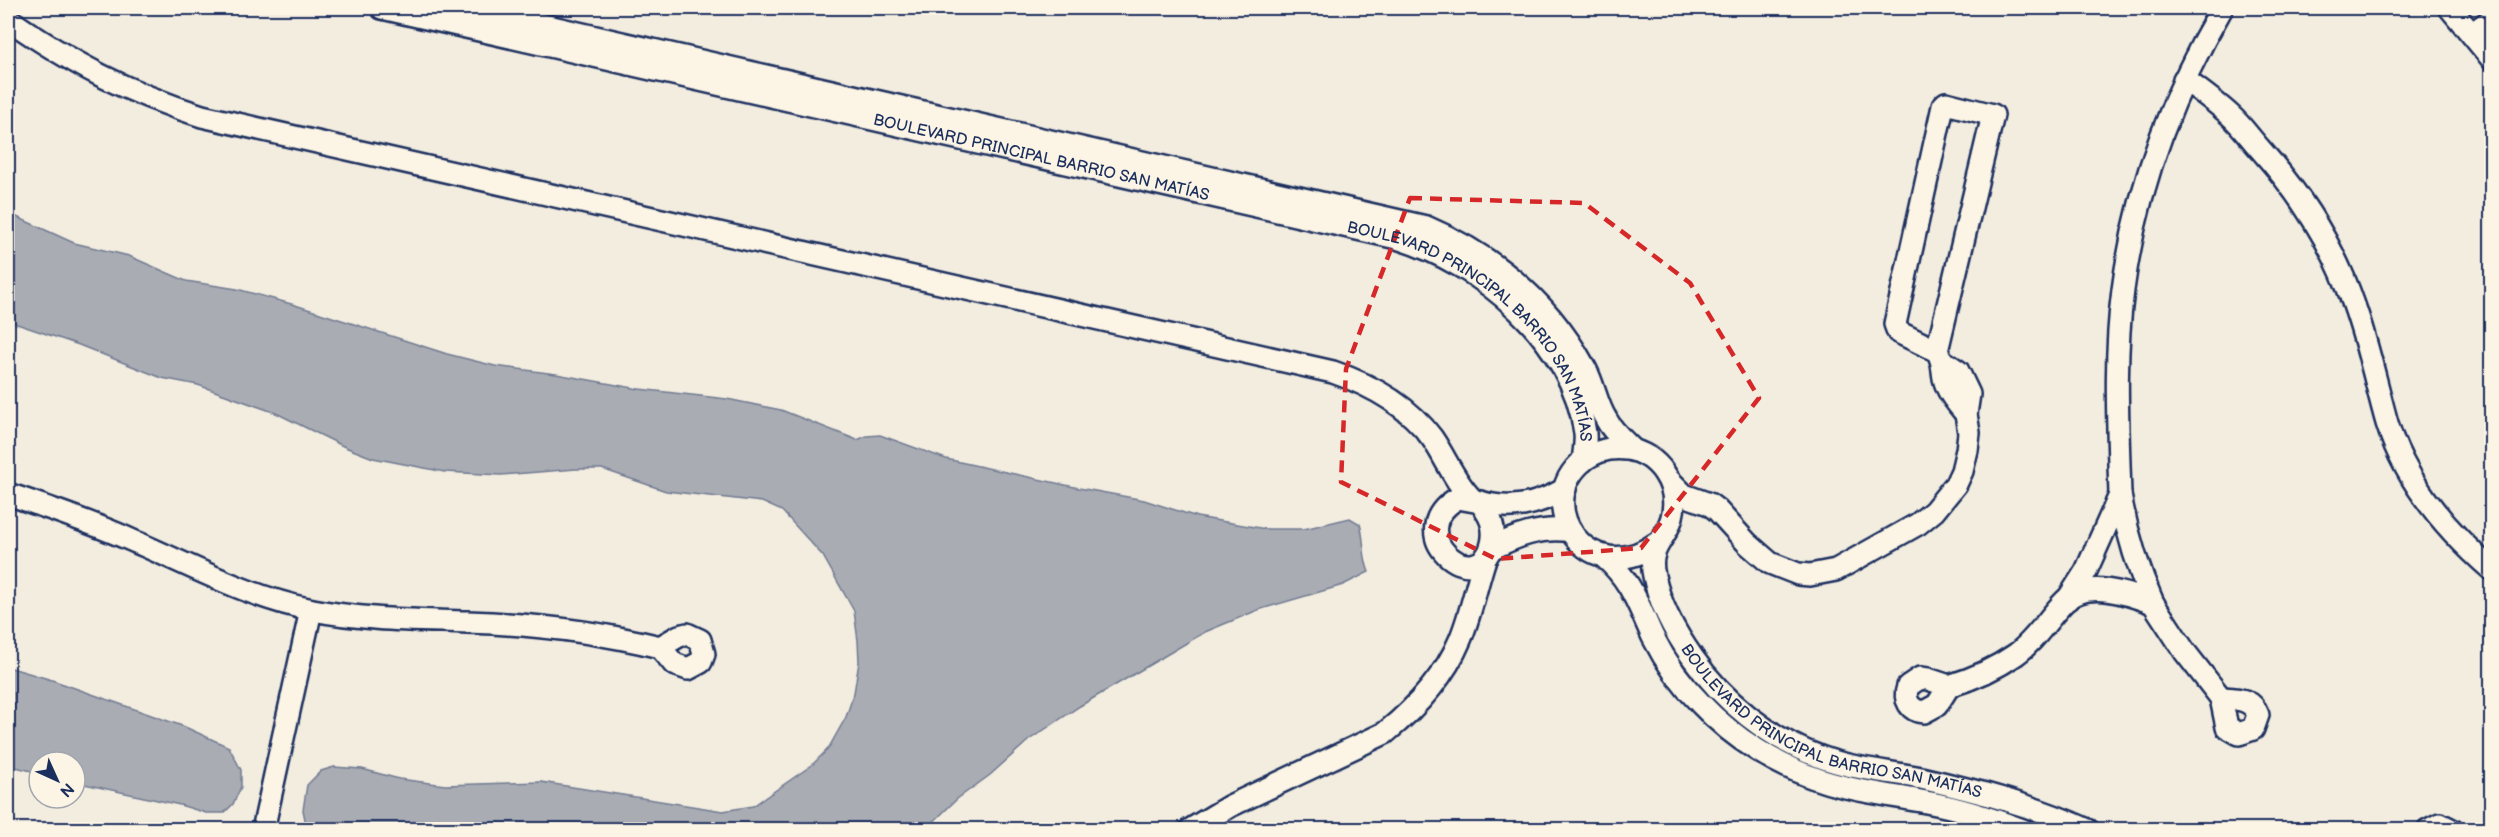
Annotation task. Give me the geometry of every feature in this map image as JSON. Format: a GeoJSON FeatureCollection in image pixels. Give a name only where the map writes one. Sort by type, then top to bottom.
{"type":"FeatureCollection","features":[{"type":"Feature","properties":{"kind":"street","name":"BOULEVARD PRINCIPAL BARRIO SAN MATÍAS"},"geometry":{"type":"LineString","coordinates":[[382,8],[1397,238],[1427,247],[1479,278],[1518,310],[1536,330],[1567,377],[1575,396],[1585,436],[1583,461]]}},
{"type":"Feature","properties":{"kind":"street","name":"BOULEVARD PRINCIPAL BARRIO SAN MATÍAS"},"geometry":{"type":"LineString","coordinates":[[469,8],[1426,228],[1474,250],[1517,283],[1544,310],[1561,329],[1589,376],[1605,419],[1633,450]]}},
{"type":"Feature","properties":{"kind":"street"},"geometry":{"type":"LineString","coordinates":[[2222,8],[2184,79],[2162,132],[2142,194],[2122,291],[2118,394],[2120,495],[2129,539],[2141,575],[2153,603],[2185,652],[2222,698]]}},
{"type":"Feature","properties":{"kind":"street"},"geometry":{"type":"LineString","coordinates":[[2450,8],[2473,33],[2492,59]]}},
{"type":"Feature","properties":{"kind":"street"},"geometry":{"type":"LineString","coordinates":[[8,19],[62,56],[90,71],[160,103],[202,116],[1333,372],[1375,389],[1415,418],[1432,438],[1452,473],[1493,523],[1494,536],[1460,641],[1445,669],[1426,696],[1385,733],[1230,806],[1190,830]]}},
{"type":"Feature","properties":{"kind":"street"},"geometry":{"type":"LineString","coordinates":[[2473,33],[2492,19]]}},
{"type":"Feature","properties":{"kind":"street"},"geometry":{"type":"LineString","coordinates":[[2184,79],[2232,117],[2304,202],[2330,249],[2354,304],[2388,425],[2412,477],[2430,506],[2492,570]]}},
{"type":"Feature","properties":{"kind":"street"},"geometry":{"type":"LineString","coordinates":[[1669,480],[1674,498],[1672,518],[1666,532],[1657,543],[1632,557],[1618,559],[1604,557],[1579,543],[1565,518],[1563,504],[1565,489],[1572,474],[1583,461],[1607,449],[1633,450],[1654,461],[1684,495],[1709,504],[1717,510],[1747,543],[1770,563],[1798,574],[1810,575],[1836,570],[1918,524],[1946,499],[1962,471],[1969,433],[1966,414],[1951,396],[1944,378],[1940,356],[1993,119],[1991,112],[1946,103],[1943,106],[1895,324],[1898,332],[1940,356]]}},
{"type":"Feature","properties":{"kind":"street"},"geometry":{"type":"LineString","coordinates":[[1452,473],[1450,488],[1436,534],[1439,547],[1466,581],[1473,600]]}},
{"type":"Feature","properties":{"kind":"street"},"geometry":{"type":"LineString","coordinates":[[1442,511],[1447,504],[1458,498],[1511,508],[1532,504],[1565,489]]}},
{"type":"Feature","properties":{"kind":"street"},"geometry":{"type":"LineString","coordinates":[[8,494],[129,538],[252,592],[311,610],[398,620],[517,626],[633,640],[660,647]]}},
{"type":"Feature","properties":{"kind":"street"},"geometry":{"type":"LineString","coordinates":[[1949,686],[1985,673],[2016,654],[2068,599],[2100,545],[2120,495]]}},
{"type":"Feature","properties":{"kind":"street"},"geometry":{"type":"LineString","coordinates":[[1672,518],[1694,500]]}},
{"type":"Feature","properties":{"kind":"street"},"geometry":{"type":"LineString","coordinates":[[1448,557],[1461,565],[1473,565],[1488,554],[1527,533],[1558,529],[1571,531]]}},
{"type":"Feature","properties":{"kind":"street","name":"BOULEVARD PRINCIPAL BARRIO SAN MATÍAS"},"geometry":{"type":"LineString","coordinates":[[1657,543],[1652,560],[1654,576],[1664,607],[1677,634],[1713,684],[1764,728],[1792,746],[1819,757],[1981,793],[2031,807],[2088,830]]}},
{"type":"Feature","properties":{"kind":"street","name":"BOULEVARD PRINCIPAL BARRIO SAN MATÍAS"},"geometry":{"type":"LineString","coordinates":[[1604,557],[1629,583],[1654,640],[1686,687],[1721,723],[1756,749],[1798,772],[1824,782],[1966,811],[2023,830]]}},
{"type":"Feature","properties":{"kind":"street"},"geometry":{"type":"LineString","coordinates":[[2068,599],[2088,591],[2114,591],[2153,603]]}},
{"type":"Feature","properties":{"kind":"street"},"geometry":{"type":"LineString","coordinates":[[263,830],[311,610]]}},
{"type":"Feature","properties":{"kind":"street"},"geometry":{"type":"LineString","coordinates":[[2428,830],[2440,824],[2452,830]]}},
{"type":"Feature","properties":{"kind":"highlighted area"},"geometry":{"type":"Polygon","coordinates":[[[1410,198],[1584,203],[1690,283],[1759,398],[1641,548],[1496,559],[1341,482],[1346,369],[1410,198]]]}},
{"type":"Feature","properties":{"kind":"shaded area"},"geometry":{"type":"Polygon","coordinates":[[[8,213],[74,243],[129,256],[186,281],[237,289],[295,305],[447,354],[495,366],[639,389],[727,399],[781,410],[857,440],[880,435],[946,459],[1144,500],[1197,517],[1266,529],[1304,529],[1350,518],[1360,524],[1369,572],[1343,585],[1258,610],[1205,632],[1080,706],[1029,740],[990,775],[957,799],[926,829],[307,829],[303,810],[307,785],[321,771],[334,767],[362,769],[399,779],[445,785],[541,782],[723,811],[753,806],[812,765],[828,749],[846,717],[854,693],[859,662],[854,611],[823,556],[782,511],[762,502],[666,491],[602,469],[501,475],[445,472],[373,458],[345,447],[276,413],[198,385],[162,378],[79,345],[8,321],[8,213]]]}},
{"type":"Feature","properties":{"kind":"shaded area"},"geometry":{"type":"Polygon","coordinates":[[[8,667],[52,680],[185,727],[229,747],[241,770],[241,787],[233,804],[224,813],[206,813],[87,785],[87,750],[27,750],[27,770],[8,765],[8,667]]]}}]}
